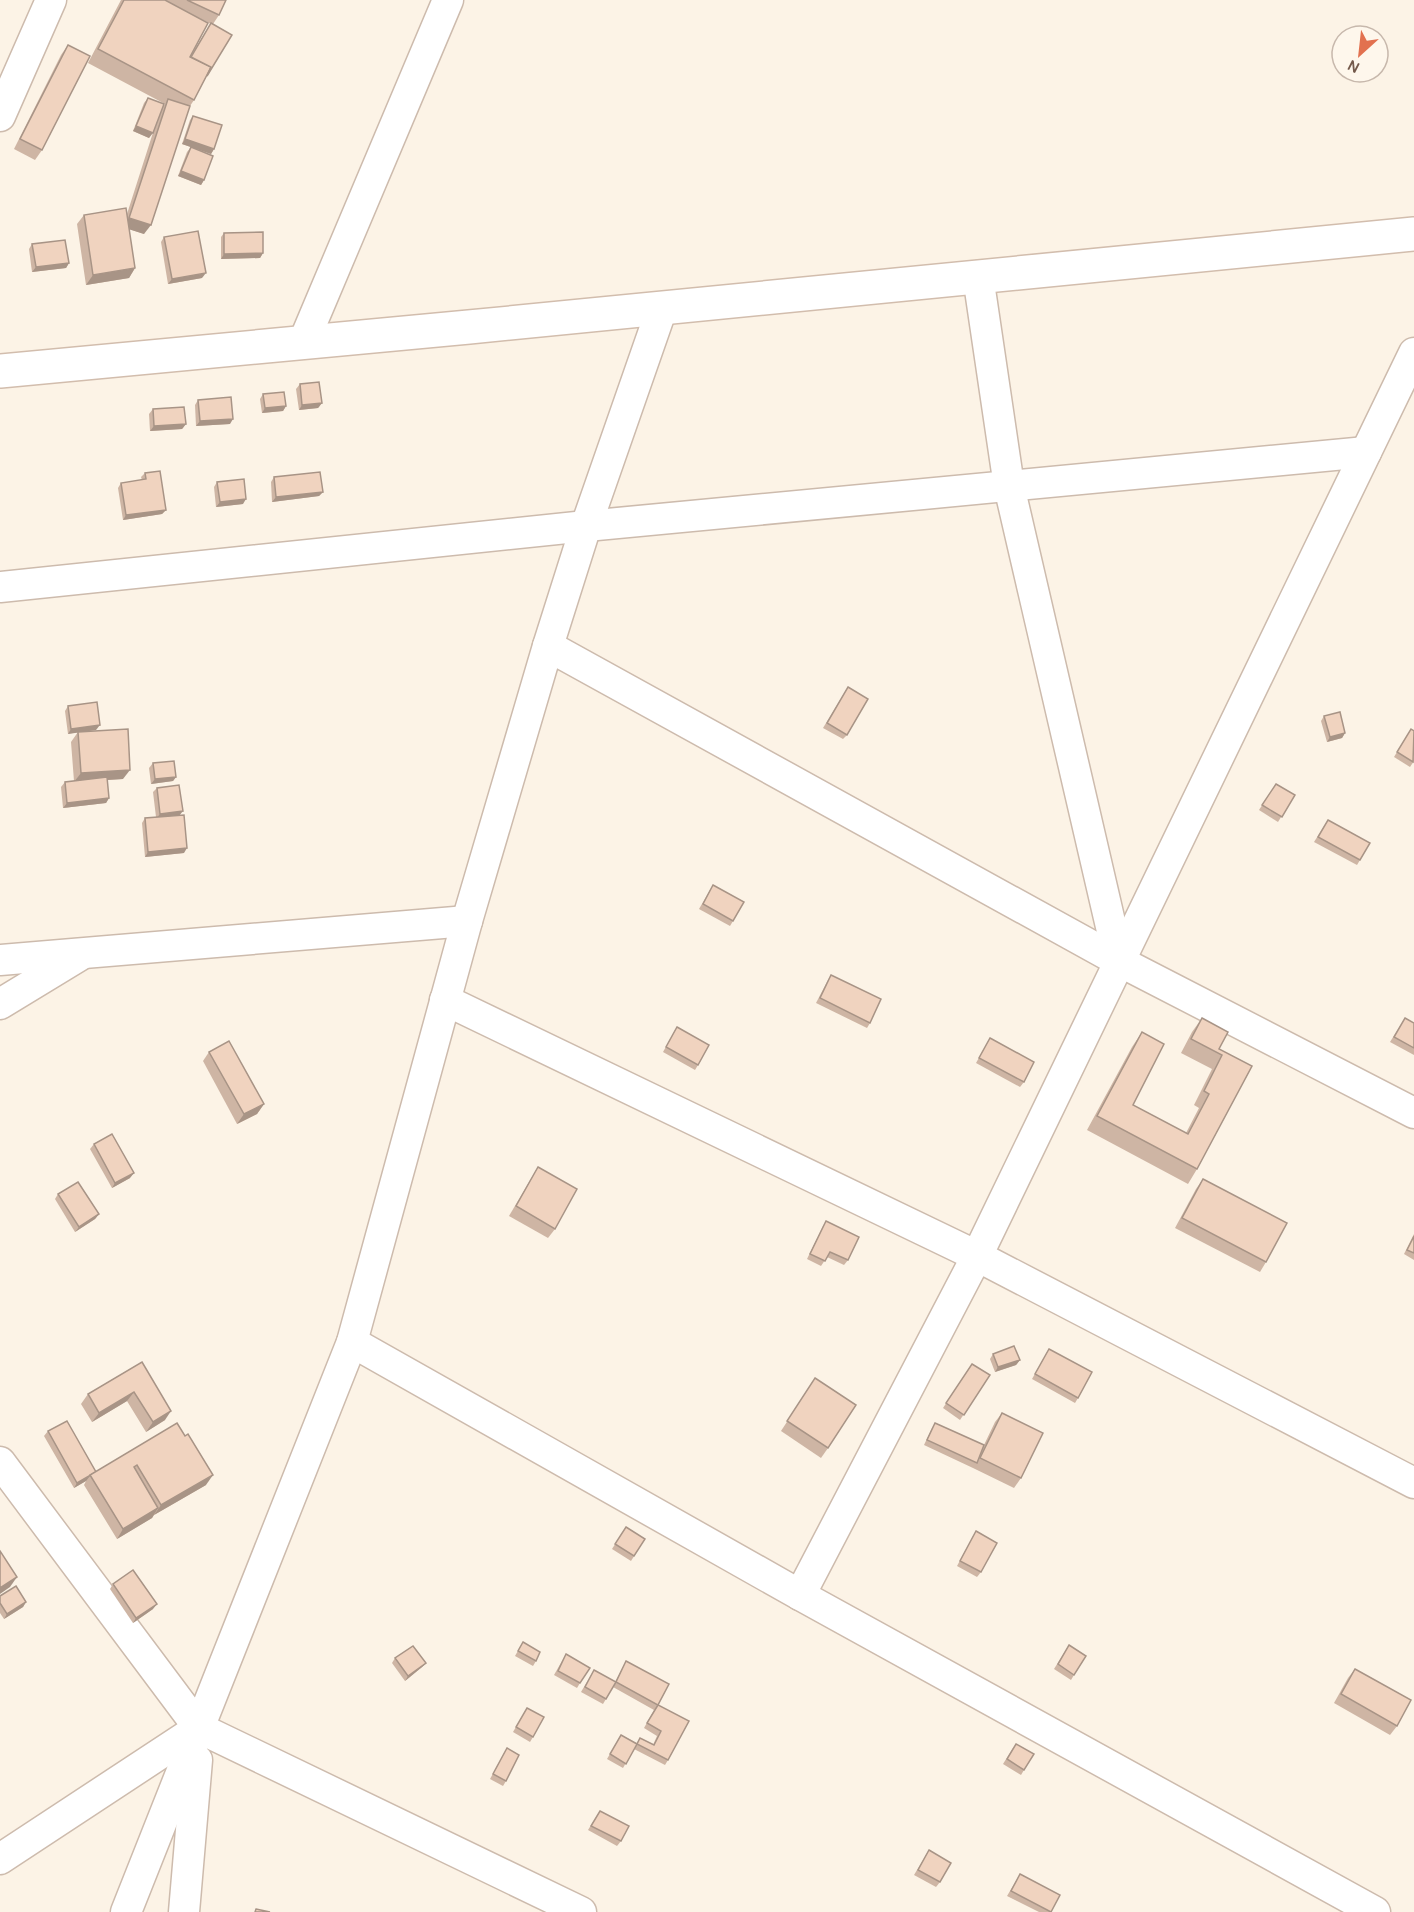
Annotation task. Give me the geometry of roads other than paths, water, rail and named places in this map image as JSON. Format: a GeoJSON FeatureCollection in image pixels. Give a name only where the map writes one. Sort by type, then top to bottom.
{"type":"FeatureCollection","features":[{"type":"Feature","properties":{"kind":"street"},"geometry":{"type":"LineString","coordinates":[[0,116],[51,0]]}},
{"type":"Feature","properties":{"kind":"street"},"geometry":{"type":"LineString","coordinates":[[304,341],[448,0]]}},
{"type":"Feature","properties":{"kind":"street"},"geometry":{"type":"LineString","coordinates":[[0,371],[1414,234]]}},
{"type":"Feature","properties":{"kind":"street"},"geometry":{"type":"LineString","coordinates":[[978,276],[1009,486],[1119,961]]}},
{"type":"Feature","properties":{"kind":"street"},"geometry":{"type":"LineString","coordinates":[[126,1912],[352,1342],[467,921],[548,646],[586,526],[662,308]]}},
{"type":"Feature","properties":{"kind":"street"},"geometry":{"type":"LineString","coordinates":[[800,1595],[977,1256],[1414,353]]}},
{"type":"Feature","properties":{"kind":"street"},"geometry":{"type":"LineString","coordinates":[[0,587],[586,526],[1366,452]]}},
{"type":"Feature","properties":{"kind":"street"},"geometry":{"type":"LineString","coordinates":[[548,646],[1119,961],[1414,1113]]}},
{"type":"Feature","properties":{"kind":"street"},"geometry":{"type":"LineString","coordinates":[[0,960],[467,921]]}},
{"type":"Feature","properties":{"kind":"street"},"geometry":{"type":"LineString","coordinates":[[0,1004],[84,953]]}},
{"type":"Feature","properties":{"kind":"street"},"geometry":{"type":"LineString","coordinates":[[445,1000],[977,1256],[1414,1483]]}},
{"type":"Feature","properties":{"kind":"street"},"geometry":{"type":"LineString","coordinates":[[352,1342],[800,1595],[1375,1912]]}},
{"type":"Feature","properties":{"kind":"street"},"geometry":{"type":"LineString","coordinates":[[0,1462],[200,1728],[581,1912]]}},
{"type":"Feature","properties":{"kind":"street"},"geometry":{"type":"LineString","coordinates":[[0,1859],[200,1728]]}},
{"type":"Feature","properties":{"kind":"street"},"geometry":{"type":"LineString","coordinates":[[184,1912],[200,1728]]}}]}
